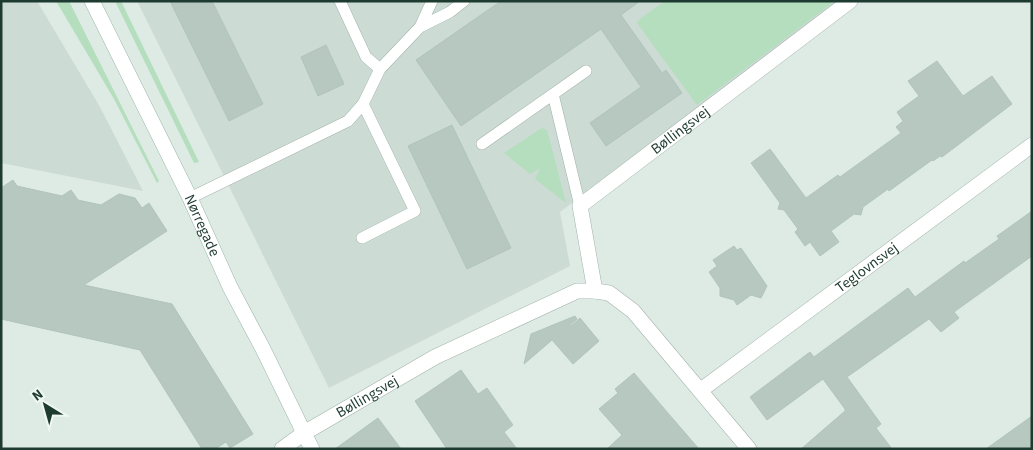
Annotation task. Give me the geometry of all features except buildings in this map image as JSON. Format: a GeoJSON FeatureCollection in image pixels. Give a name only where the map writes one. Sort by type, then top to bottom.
{"type":"FeatureCollection","features":[{"type":"Feature","properties":{"kind":"street","name":"Nørregade"},"geometry":{"type":"LineString","coordinates":[[92,1],[190,198],[230,287],[312,449]]}},
{"type":"Feature","properties":{"kind":"street","name":"Bøllingsvej"},"geometry":{"type":"LineString","coordinates":[[580,206],[850,1]]}},
{"type":"Feature","properties":{"kind":"street","name":"Teglovnsvej"},"geometry":{"type":"LineString","coordinates":[[701,390],[1032,145]]}},
{"type":"Feature","properties":{"kind":"street"},"geometry":{"type":"LineString","coordinates":[[580,206],[595,290],[608,293],[633,311],[749,449]]}},
{"type":"Feature","properties":{"kind":"street","name":"Bøllingsvej"},"geometry":{"type":"LineString","coordinates":[[282,449],[304,433],[435,357],[560,298],[577,292],[595,290]]}},
{"type":"Feature","properties":{"kind":"lane"},"geometry":{"type":"LineString","coordinates":[[340,1],[366,58],[380,69]]}},
{"type":"Feature","properties":{"kind":"lane"},"geometry":{"type":"LineString","coordinates":[[190,198],[348,121],[363,104],[380,69],[420,27],[432,1]]}},
{"type":"Feature","properties":{"kind":"lane"},"geometry":{"type":"LineString","coordinates":[[420,27],[450,12],[464,1]]}},
{"type":"Feature","properties":{"kind":"lane"},"geometry":{"type":"LineString","coordinates":[[482,144],[586,71]]}},
{"type":"Feature","properties":{"kind":"lane"},"geometry":{"type":"LineString","coordinates":[[553,94],[580,206]]}},
{"type":"Feature","properties":{"kind":"lane"},"geometry":{"type":"LineString","coordinates":[[362,238],[415,212],[363,104]]}},
{"type":"Feature","properties":{"kind":"shaded area"},"geometry":{"type":"Polygon","coordinates":[[[1,1],[37,1],[100,107],[143,191],[1,163],[1,1]]]}},
{"type":"Feature","properties":{"kind":"shaded area"},"geometry":{"type":"Polygon","coordinates":[[[137,1],[841,1],[560,212],[570,266],[329,388],[137,1]]]}},
{"type":"Feature","properties":{"kind":"green space"},"geometry":{"type":"Polygon","coordinates":[[[56,1],[69,1],[159,181],[157,183],[114,99],[56,1]]]}},
{"type":"Feature","properties":{"kind":"green space"},"geometry":{"type":"Polygon","coordinates":[[[115,1],[121,1],[199,162],[194,163],[115,1]]]}},
{"type":"Feature","properties":{"kind":"green space"},"geometry":{"type":"Polygon","coordinates":[[[665,1],[830,1],[831,4],[697,105],[637,23],[665,1]]]}},
{"type":"Feature","properties":{"kind":"green space"},"geometry":{"type":"Polygon","coordinates":[[[542,128],[547,130],[566,203],[535,179],[540,168],[530,174],[504,153],[542,128]]]}}]}
